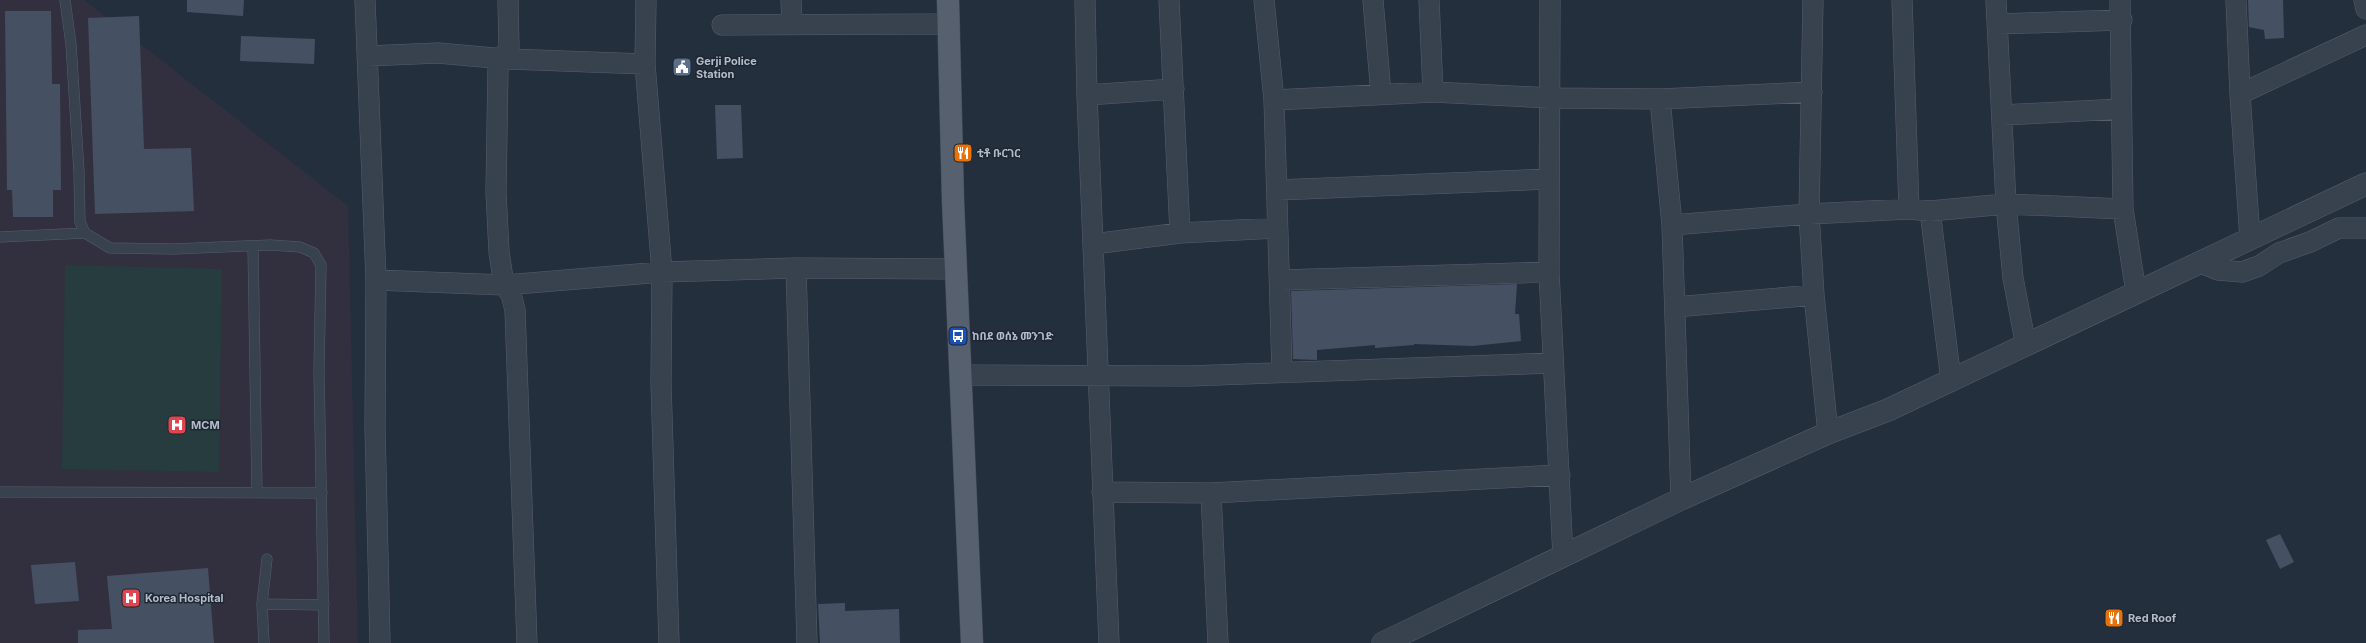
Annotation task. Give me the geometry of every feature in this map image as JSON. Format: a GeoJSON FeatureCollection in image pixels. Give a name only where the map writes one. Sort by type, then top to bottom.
{"type":"FeatureCollection","features":[{"type":"Feature","properties":{"kind":"main road"},"geometry":{"type":"LineString","coordinates":[[948,0],[950,24],[956,269],[972,643]]}},
{"type":"Feature","properties":{"kind":"street"},"geometry":{"type":"LineString","coordinates":[[366,0],[376,280],[376,551],[380,643]]}},
{"type":"Feature","properties":{"kind":"street"},"geometry":{"type":"LineString","coordinates":[[508,0],[509,47],[505,59],[498,68],[496,192],[499,252],[504,285],[511,294],[515,310],[527,643]]}},
{"type":"Feature","properties":{"kind":"street"},"geometry":{"type":"LineString","coordinates":[[646,0],[645,64],[662,272],[661,383],[669,643]]}},
{"type":"Feature","properties":{"kind":"street"},"geometry":{"type":"LineString","coordinates":[[791,0],[792,24]]}},
{"type":"Feature","properties":{"kind":"street"},"geometry":{"type":"LineString","coordinates":[[1085,0],[1087,95],[1109,643]]}},
{"type":"Feature","properties":{"kind":"street"},"geometry":{"type":"LineString","coordinates":[[1169,0],[1180,233]]}},
{"type":"Feature","properties":{"kind":"street"},"geometry":{"type":"LineString","coordinates":[[1264,0],[1274,100],[1282,372]]}},
{"type":"Feature","properties":{"kind":"street"},"geometry":{"type":"LineString","coordinates":[[1373,0],[1381,94]]}},
{"type":"Feature","properties":{"kind":"street"},"geometry":{"type":"LineString","coordinates":[[1429,0],[1433,92]]}},
{"type":"Feature","properties":{"kind":"street"},"geometry":{"type":"LineString","coordinates":[[1550,0],[1551,98],[1548,179],[1549,272],[1563,557]]}},
{"type":"Feature","properties":{"kind":"street"},"geometry":{"type":"LineString","coordinates":[[1813,0],[1809,214],[1814,295],[1828,433]]}},
{"type":"Feature","properties":{"kind":"street"},"geometry":{"type":"LineString","coordinates":[[1902,0],[1909,209]]}},
{"type":"Feature","properties":{"kind":"street"},"geometry":{"type":"LineString","coordinates":[[1996,0],[2006,204],[2012,278],[2026,346]]}},
{"type":"Feature","properties":{"kind":"street"},"geometry":{"type":"LineString","coordinates":[[2120,0],[2122,20],[2122,209],[2136,292]]}},
{"type":"Feature","properties":{"kind":"street"},"geometry":{"type":"LineString","coordinates":[[2236,0],[2240,94],[2250,239]]}},
{"type":"Feature","properties":{"kind":"street"},"geometry":{"type":"LineString","coordinates":[[2364,0],[2366,9]]}},
{"type":"Feature","properties":{"kind":"street"},"geometry":{"type":"LineString","coordinates":[[1997,24],[2122,20]]}},
{"type":"Feature","properties":{"kind":"street"},"geometry":{"type":"LineString","coordinates":[[722,25],[950,24]]}},
{"type":"Feature","properties":{"kind":"street"},"geometry":{"type":"LineString","coordinates":[[2240,94],[2366,35]]}},
{"type":"Feature","properties":{"kind":"street"},"geometry":{"type":"LineString","coordinates":[[367,56],[438,53],[505,59],[645,64]]}},
{"type":"Feature","properties":{"kind":"street"},"geometry":{"type":"LineString","coordinates":[[1087,95],[1174,89]]}},
{"type":"Feature","properties":{"kind":"street"},"geometry":{"type":"LineString","coordinates":[[1274,100],[1433,92],[1551,98],[1660,100],[1812,92]]}},
{"type":"Feature","properties":{"kind":"street"},"geometry":{"type":"LineString","coordinates":[[1660,100],[1672,225],[1681,499]]}},
{"type":"Feature","properties":{"kind":"street"},"geometry":{"type":"LineString","coordinates":[[2002,115],[2121,109]]}},
{"type":"Feature","properties":{"kind":"street"},"geometry":{"type":"LineString","coordinates":[[1277,190],[1548,179]]}},
{"type":"Feature","properties":{"kind":"street"},"geometry":{"type":"LineString","coordinates":[[1383,643],[1681,499],[1828,433],[1888,410],[2366,184]]}},
{"type":"Feature","properties":{"kind":"street"},"geometry":{"type":"LineString","coordinates":[[1672,225],[1809,214],[1909,209],[1930,211],[2006,204],[2122,209]]}},
{"type":"Feature","properties":{"kind":"street"},"geometry":{"type":"LineString","coordinates":[[1930,211],[1951,380]]}},
{"type":"Feature","properties":{"kind":"street"},"geometry":{"type":"LineString","coordinates":[[1093,244],[1180,233],[1277,228]]}},
{"type":"Feature","properties":{"kind":"street"},"geometry":{"type":"LineString","coordinates":[[2201,263],[2218,270],[2242,272],[2259,266],[2279,253],[2310,242],[2339,228],[2366,228]]}},
{"type":"Feature","properties":{"kind":"street"},"geometry":{"type":"LineString","coordinates":[[376,280],[504,285],[662,272],[796,268],[956,269]]}},
{"type":"Feature","properties":{"kind":"street"},"geometry":{"type":"LineString","coordinates":[[796,268],[806,643]]}},
{"type":"Feature","properties":{"kind":"street"},"geometry":{"type":"LineString","coordinates":[[1280,280],[1549,272]]}},
{"type":"Feature","properties":{"kind":"street"},"geometry":{"type":"LineString","coordinates":[[1674,307],[1814,295]]}},
{"type":"Feature","properties":{"kind":"street"},"geometry":{"type":"LineString","coordinates":[[960,375],[1098,377],[1553,363]]}},
{"type":"Feature","properties":{"kind":"street"},"geometry":{"type":"LineString","coordinates":[[1102,492],[1211,494],[1560,475]]}},
{"type":"Feature","properties":{"kind":"street"},"geometry":{"type":"LineString","coordinates":[[1211,494],[1218,643]]}},
{"type":"Feature","properties":{"kind":"lane"},"geometry":{"type":"LineString","coordinates":[[65,0],[72,52],[79,172],[80,222],[85,234]]}},
{"type":"Feature","properties":{"kind":"lane"},"geometry":{"type":"LineString","coordinates":[[0,237],[85,234],[110,248],[174,249],[253,246],[300,248],[314,253],[321,265],[319,310],[324,643]]}},
{"type":"Feature","properties":{"kind":"lane"},"geometry":{"type":"LineString","coordinates":[[253,246],[257,493]]}},
{"type":"Feature","properties":{"kind":"lane"},"geometry":{"type":"LineString","coordinates":[[0,492],[322,493]]}},
{"type":"Feature","properties":{"kind":"lane"},"geometry":{"type":"LineString","coordinates":[[264,643],[262,604],[267,559]]}},
{"type":"Feature","properties":{"kind":"lane"},"geometry":{"type":"LineString","coordinates":[[262,604],[324,606]]}},
{"type":"Feature","properties":{"kind":"shaded area","name":"MCM"},"geometry":{"type":"Polygon","coordinates":[[[0,0],[84,0],[348,206],[358,643],[0,643],[0,0]]]}},
{"type":"Feature","properties":{"kind":"green space"},"geometry":{"type":"Polygon","coordinates":[[[65,265],[222,269],[219,472],[62,469],[65,265]]]}},
{"type":"Feature","properties":{"kind":"building"},"geometry":{"type":"Polygon","coordinates":[[[187,0],[244,0],[243,16],[187,12],[187,0]]]}},
{"type":"Feature","properties":{"kind":"building"},"geometry":{"type":"Polygon","coordinates":[[[2248,0],[2283,0],[2284,38],[2265,39],[2264,30],[2249,27],[2248,0]]]}},
{"type":"Feature","properties":{"kind":"building"},"geometry":{"type":"Polygon","coordinates":[[[5,11],[51,11],[52,84],[60,84],[61,190],[53,190],[53,217],[13,217],[12,190],[7,190],[5,11]]]}},
{"type":"Feature","properties":{"kind":"building"},"geometry":{"type":"Polygon","coordinates":[[[139,16],[144,149],[191,148],[194,211],[95,214],[88,18],[139,16]]]}},
{"type":"Feature","properties":{"kind":"building"},"geometry":{"type":"Polygon","coordinates":[[[241,36],[315,39],[314,64],[240,61],[241,36]]]}},
{"type":"Feature","properties":{"kind":"building"},"geometry":{"type":"Polygon","coordinates":[[[715,105],[741,105],[743,158],[717,159],[715,105]]]}},
{"type":"Feature","properties":{"kind":"building"},"geometry":{"type":"Polygon","coordinates":[[[1517,284],[1515,314],[1519,314],[1521,341],[1473,346],[1414,344],[1375,348],[1375,345],[1317,350],[1317,360],[1293,359],[1291,291],[1517,284]]]}},
{"type":"Feature","properties":{"kind":"building"},"geometry":{"type":"Polygon","coordinates":[[[2280,534],[2294,562],[2280,569],[2266,540],[2280,534]]]}},
{"type":"Feature","properties":{"kind":"building"},"geometry":{"type":"Polygon","coordinates":[[[75,562],[79,601],[35,604],[31,565],[75,562]]]}},
{"type":"Feature","properties":{"kind":"building"},"geometry":{"type":"Polygon","coordinates":[[[208,568],[214,643],[78,643],[78,630],[112,629],[107,576],[208,568]]]}},
{"type":"Feature","properties":{"kind":"building"},"geometry":{"type":"Polygon","coordinates":[[[845,603],[845,611],[899,609],[900,643],[820,643],[818,604],[845,603]]]}},
{"type":"Feature","properties":{"kind":"place","name":"Gerji Police Station"},"geometry":{"type":"Point","coordinates":[682,67]}},
{"type":"Feature","properties":{"kind":"place","name":"ቲቶ ቡርገር"},"geometry":{"type":"Point","coordinates":[963,153]}},
{"type":"Feature","properties":{"kind":"place","name":"ከበደ ወሰኔ መንገድ"},"geometry":{"type":"Point","coordinates":[958,336]}},
{"type":"Feature","properties":{"kind":"place","name":"MCM"},"geometry":{"type":"Point","coordinates":[177,425]}},
{"type":"Feature","properties":{"kind":"place","name":"Korea Hospital"},"geometry":{"type":"Point","coordinates":[131,598]}},
{"type":"Feature","properties":{"kind":"place","name":"Red Roof"},"geometry":{"type":"Point","coordinates":[2114,618]}}]}
